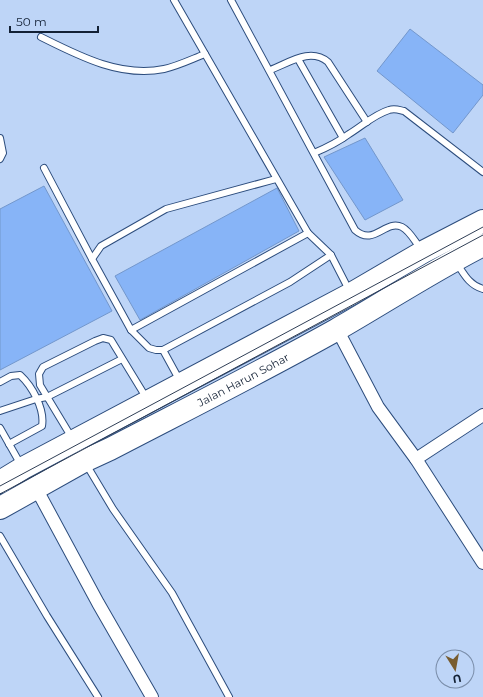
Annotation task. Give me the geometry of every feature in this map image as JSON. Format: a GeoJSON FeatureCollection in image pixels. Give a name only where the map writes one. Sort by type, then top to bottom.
{"type":"FeatureCollection","features":[{"type":"Feature","properties":{"kind":"highway","name":"Jalan Harun Sohar"},"geometry":{"type":"LineString","coordinates":[[7,474],[148,402],[178,377],[347,286],[480,227]]}},
{"type":"Feature","properties":{"kind":"highway","name":"Jalan Harun Sohar"},"geometry":{"type":"LineString","coordinates":[[18,498],[84,461],[110,450],[337,329],[454,260],[480,227]]}},
{"type":"Feature","properties":{"kind":"street"},"geometry":{"type":"LineString","coordinates":[[337,329],[378,407],[416,459],[483,563]]}},
{"type":"Feature","properties":{"kind":"street"},"geometry":{"type":"LineString","coordinates":[[416,459],[478,416],[483,415]]}},
{"type":"Feature","properties":{"kind":"street"},"geometry":{"type":"LineString","coordinates":[[7,474],[18,498],[98,603],[152,697]]}},
{"type":"Feature","properties":{"kind":"lane"},"geometry":{"type":"LineString","coordinates":[[174,0],[308,233],[331,255],[347,286]]}},
{"type":"Feature","properties":{"kind":"lane"},"geometry":{"type":"LineString","coordinates":[[231,0],[355,230],[360,234],[375,235],[388,227],[401,227],[407,230],[423,252]]}},
{"type":"Feature","properties":{"kind":"lane"},"geometry":{"type":"LineString","coordinates":[[41,37],[72,52],[110,67],[139,72],[165,69],[205,54]]}},
{"type":"Feature","properties":{"kind":"lane"},"geometry":{"type":"LineString","coordinates":[[270,70],[307,55],[322,57],[328,62],[367,122]]}},
{"type":"Feature","properties":{"kind":"lane"},"geometry":{"type":"LineString","coordinates":[[298,59],[343,138]]}},
{"type":"Feature","properties":{"kind":"lane"},"geometry":{"type":"LineString","coordinates":[[314,153],[343,138],[390,109],[397,109],[404,111],[483,172]]}},
{"type":"Feature","properties":{"kind":"lane"},"geometry":{"type":"LineString","coordinates":[[0,138],[3,153],[0,159]]}},
{"type":"Feature","properties":{"kind":"lane"},"geometry":{"type":"LineString","coordinates":[[44,168],[131,330],[149,348],[163,350],[290,282],[331,255]]}},
{"type":"Feature","properties":{"kind":"lane"},"geometry":{"type":"LineString","coordinates":[[92,259],[101,246],[166,209],[276,179]]}},
{"type":"Feature","properties":{"kind":"lane"},"geometry":{"type":"LineString","coordinates":[[131,330],[308,233]]}},
{"type":"Feature","properties":{"kind":"lane"},"geometry":{"type":"LineString","coordinates":[[454,260],[468,281],[474,286],[483,289]]}},
{"type":"Feature","properties":{"kind":"lane"},"geometry":{"type":"LineString","coordinates":[[74,441],[40,385],[39,374],[43,367],[103,338],[110,340],[148,402]]}},
{"type":"Feature","properties":{"kind":"lane"},"geometry":{"type":"LineString","coordinates":[[163,350],[178,377]]}},
{"type":"Feature","properties":{"kind":"lane"},"geometry":{"type":"LineString","coordinates":[[0,411],[36,399],[47,397],[122,360]]}},
{"type":"Feature","properties":{"kind":"lane"},"geometry":{"type":"LineString","coordinates":[[0,382],[12,376],[20,376],[28,382],[42,410],[44,418],[42,426],[9,444]]}},
{"type":"Feature","properties":{"kind":"lane"},"geometry":{"type":"LineString","coordinates":[[0,428],[9,444],[7,474]]}},
{"type":"Feature","properties":{"kind":"lane"},"geometry":{"type":"LineString","coordinates":[[84,461],[113,508],[172,594],[229,697]]}},
{"type":"Feature","properties":{"kind":"lane"},"geometry":{"type":"LineString","coordinates":[[0,536],[47,616],[98,697]]}},
{"type":"Feature","properties":{"kind":"building"},"geometry":{"type":"Polygon","coordinates":[[[410,29],[483,85],[483,95],[453,133],[377,71],[410,29]]]}},
{"type":"Feature","properties":{"kind":"building"},"geometry":{"type":"Polygon","coordinates":[[[365,138],[403,200],[365,220],[324,157],[365,138]]]}},
{"type":"Feature","properties":{"kind":"building"},"geometry":{"type":"Polygon","coordinates":[[[44,186],[112,311],[0,370],[0,209],[44,186]]]}},
{"type":"Feature","properties":{"kind":"building"},"geometry":{"type":"Polygon","coordinates":[[[277,188],[299,231],[140,320],[115,276],[277,188]]]}},
{"type":"Feature","properties":{"kind":"tram line"},"geometry":{"type":"LineString","coordinates":[[0,486],[483,227]]}},
{"type":"Feature","properties":{"kind":"tram line"},"geometry":{"type":"LineString","coordinates":[[0,494],[483,235]]}}]}
